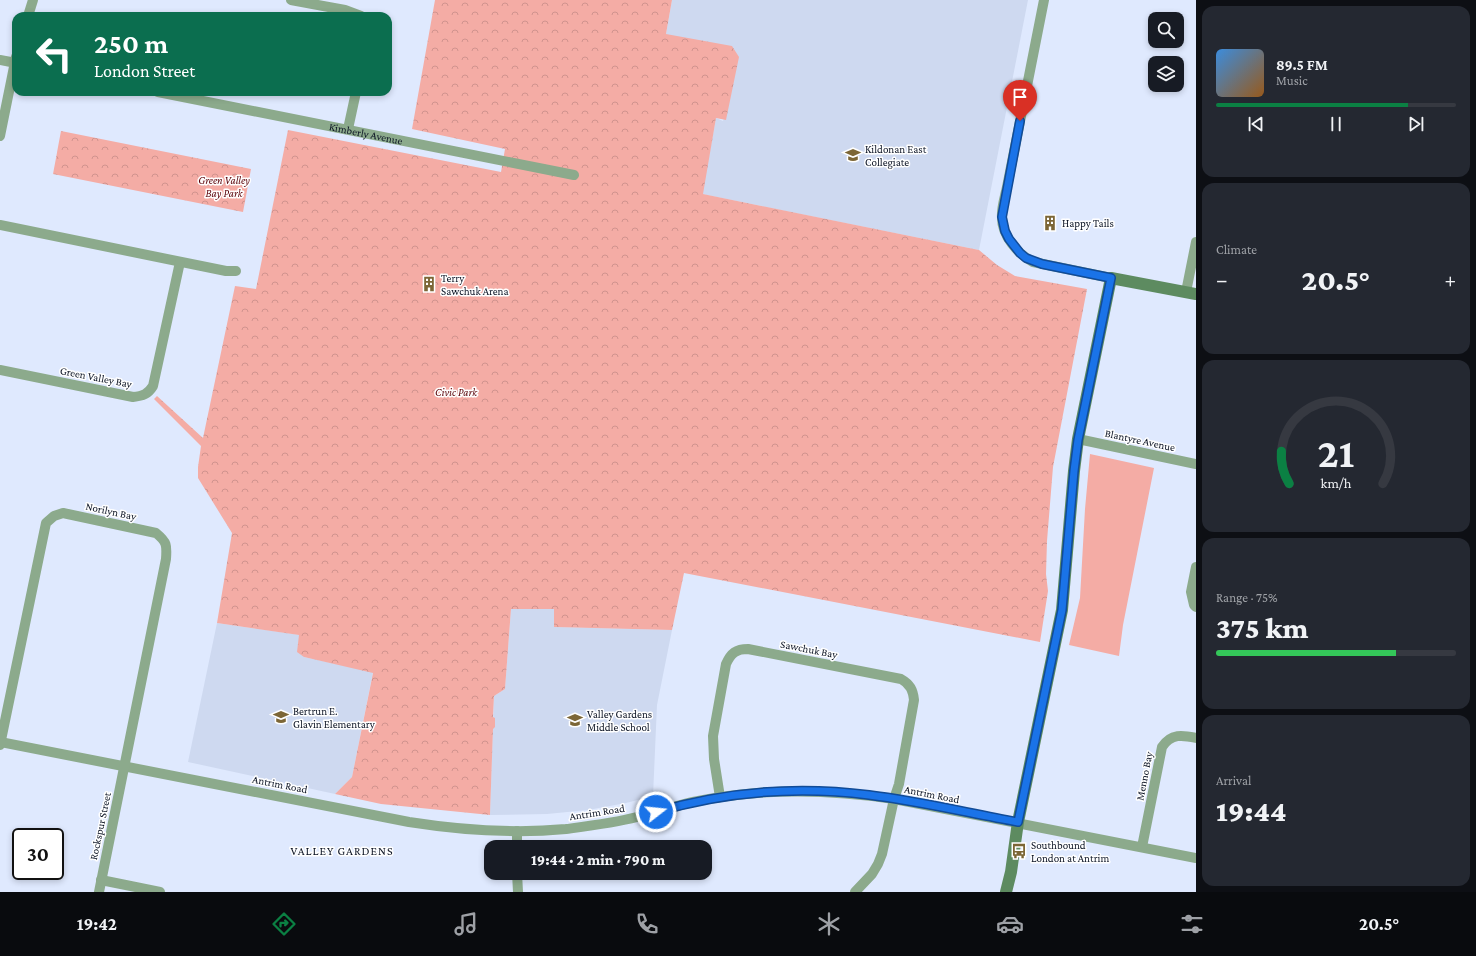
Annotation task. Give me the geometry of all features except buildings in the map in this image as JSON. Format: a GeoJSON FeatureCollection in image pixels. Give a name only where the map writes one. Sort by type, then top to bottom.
{"type":"FeatureCollection","features":[{"type":"Feature","properties":{"kind":"street"},"geometry":{"type":"LineString","coordinates":[[29,12],[33,0]]}},
{"type":"Feature","properties":{"kind":"street"},"geometry":{"type":"LineString","coordinates":[[291,0],[350,12]]}},
{"type":"Feature","properties":{"kind":"street"},"geometry":{"type":"LineString","coordinates":[[1044,0],[1002,217],[1005,231],[1020,253],[1033,262],[1191,293],[1196,242]]}},
{"type":"Feature","properties":{"kind":"street"},"geometry":{"type":"LineString","coordinates":[[0,60],[12,61]]}},
{"type":"Feature","properties":{"kind":"street"},"geometry":{"type":"LineString","coordinates":[[0,136],[12,80]]}},
{"type":"Feature","properties":{"kind":"street","name":"Kimberly Avenue"},"geometry":{"type":"LineString","coordinates":[[179,96],[574,175]]}},
{"type":"Feature","properties":{"kind":"street"},"geometry":{"type":"LineString","coordinates":[[348,129],[355,96]]}},
{"type":"Feature","properties":{"kind":"street"},"geometry":{"type":"LineString","coordinates":[[0,225],[226,271],[236,271]]}},
{"type":"Feature","properties":{"kind":"street","name":"Green Valley Bay"},"geometry":{"type":"LineString","coordinates":[[0,370],[133,397],[144,396],[153,386],[180,262]]}},
{"type":"Feature","properties":{"kind":"street"},"geometry":{"type":"LineString","coordinates":[[1006,892],[1011,872],[1018,822],[1062,610],[1070,504],[1078,440],[1111,278]]}},
{"type":"Feature","properties":{"kind":"street","name":"Blantyre Avenue"},"geometry":{"type":"LineString","coordinates":[[1078,440],[1196,464]]}},
{"type":"Feature","properties":{"kind":"street","name":"Norilyn Bay"},"geometry":{"type":"LineString","coordinates":[[0,743],[46,523],[54,516],[64,513],[156,533],[164,540],[166,559],[125,766]]}},
{"type":"Feature","properties":{"kind":"street"},"geometry":{"type":"LineString","coordinates":[[1196,567],[1191,592],[1194,605],[1196,607]]}},
{"type":"Feature","properties":{"kind":"street","name":"Sawchuk Bay"},"geometry":{"type":"LineString","coordinates":[[720,798],[714,759],[713,736],[726,664],[729,657],[735,651],[748,649],[902,679],[907,682],[911,687],[914,700],[899,784],[894,799]]}},
{"type":"Feature","properties":{"kind":"street","name":"Menno Bay"},"geometry":{"type":"LineString","coordinates":[[1142,847],[1162,746],[1175,736],[1196,738]]}},
{"type":"Feature","properties":{"kind":"street","name":"Antrim Road"},"geometry":{"type":"LineString","coordinates":[[0,743],[409,822],[445,827],[517,831],[564,829],[610,823],[693,802],[760,793],[810,791],[868,795],[894,799],[1018,822],[1196,858]]}},
{"type":"Feature","properties":{"kind":"street","name":"Rockspur Street"},"geometry":{"type":"LineString","coordinates":[[99,892],[125,766]]}},
{"type":"Feature","properties":{"kind":"street"},"geometry":{"type":"LineString","coordinates":[[855,892],[872,874],[878,864],[882,854],[894,799]]}},
{"type":"Feature","properties":{"kind":"street"},"geometry":{"type":"LineString","coordinates":[[517,831],[517,840]]}},
{"type":"Feature","properties":{"kind":"street"},"geometry":{"type":"LineString","coordinates":[[101,880],[160,892]]}},
{"type":"Feature","properties":{"kind":"street"},"geometry":{"type":"LineString","coordinates":[[517,880],[518,892]]}},
{"type":"Feature","properties":{"kind":"shaded area","name":"Kildonan East Collegiate"},"geometry":{"type":"Polygon","coordinates":[[[672,0],[1028,0],[979,250],[702,194],[716,118],[723,121],[724,118],[666,34],[672,0]]]}},
{"type":"Feature","properties":{"kind":"shaded area","name":"Valley Gardens Middle School"},"geometry":{"type":"Polygon","coordinates":[[[511,609],[554,609],[554,627],[672,630],[657,705],[653,796],[588,810],[547,814],[490,815],[494,696],[505,689],[511,609]]]}},
{"type":"Feature","properties":{"kind":"shaded area","name":"Bertrun E. Glavin Elementary"},"geometry":{"type":"Polygon","coordinates":[[[217,623],[300,635],[304,657],[373,672],[352,777],[335,794],[188,762],[217,623]]]}},
{"type":"Feature","properties":{"kind":"green space","name":"Civic Park"},"geometry":{"type":"Polygon","coordinates":[[[435,0],[672,0],[666,34],[732,46],[739,57],[726,120],[716,118],[703,194],[979,250],[997,265],[1015,276],[1087,289],[1053,467],[1047,541],[1046,574],[1048,591],[1040,642],[684,573],[672,630],[554,627],[554,609],[511,609],[505,689],[494,696],[493,717],[495,718],[495,727],[493,729],[490,815],[381,804],[335,794],[352,777],[373,673],[304,657],[297,652],[299,635],[217,623],[232,533],[198,478],[201,446],[154,399],[157,396],[203,438],[235,286],[256,289],[288,130],[501,172],[505,149],[412,129],[435,0]]]}},
{"type":"Feature","properties":{"kind":"green space","name":"Green Valley Bay Park"},"geometry":{"type":"Polygon","coordinates":[[[61,131],[251,169],[243,212],[53,174],[61,131]]]}},
{"type":"Feature","properties":{"kind":"green space"},"geometry":{"type":"Polygon","coordinates":[[[1090,454],[1154,468],[1123,625],[1119,656],[1069,645],[1080,598],[1090,454]]]}},
{"type":"Feature","properties":{"kind":"place","name":"Kildonan East Collegiate"},"geometry":{"type":"Point","coordinates":[853,155]}},
{"type":"Feature","properties":{"kind":"place","name":"Happy Tails"},"geometry":{"type":"Point","coordinates":[1050,223]}},
{"type":"Feature","properties":{"kind":"place","name":"Terry Sawchuk Arena"},"geometry":{"type":"Point","coordinates":[429,284]}},
{"type":"Feature","properties":{"kind":"place","name":"Bertrun E. Glavin Elementary"},"geometry":{"type":"Point","coordinates":[281,717]}},
{"type":"Feature","properties":{"kind":"place","name":"Valley Gardens Middle School"},"geometry":{"type":"Point","coordinates":[575,720]}},
{"type":"Feature","properties":{"kind":"place","name":"Southbound London at Antrim"},"geometry":{"type":"Point","coordinates":[1019,851]}},
{"type":"Feature","properties":{"kind":"district","name":"VALLEY GARDENS"},"geometry":{"type":"Point","coordinates":[342,851]}},
{"type":"Feature","properties":{"kind":"route"},"geometry":{"type":"LineString","coordinates":[[656,812],[693,802],[720,798],[760,793],[810,791],[868,795],[1018,822],[1062,610],[1070,504],[1078,440],[1111,278],[1033,262],[1020,253],[1009,239],[1002,224],[1002,217],[1020,121]]}}]}
